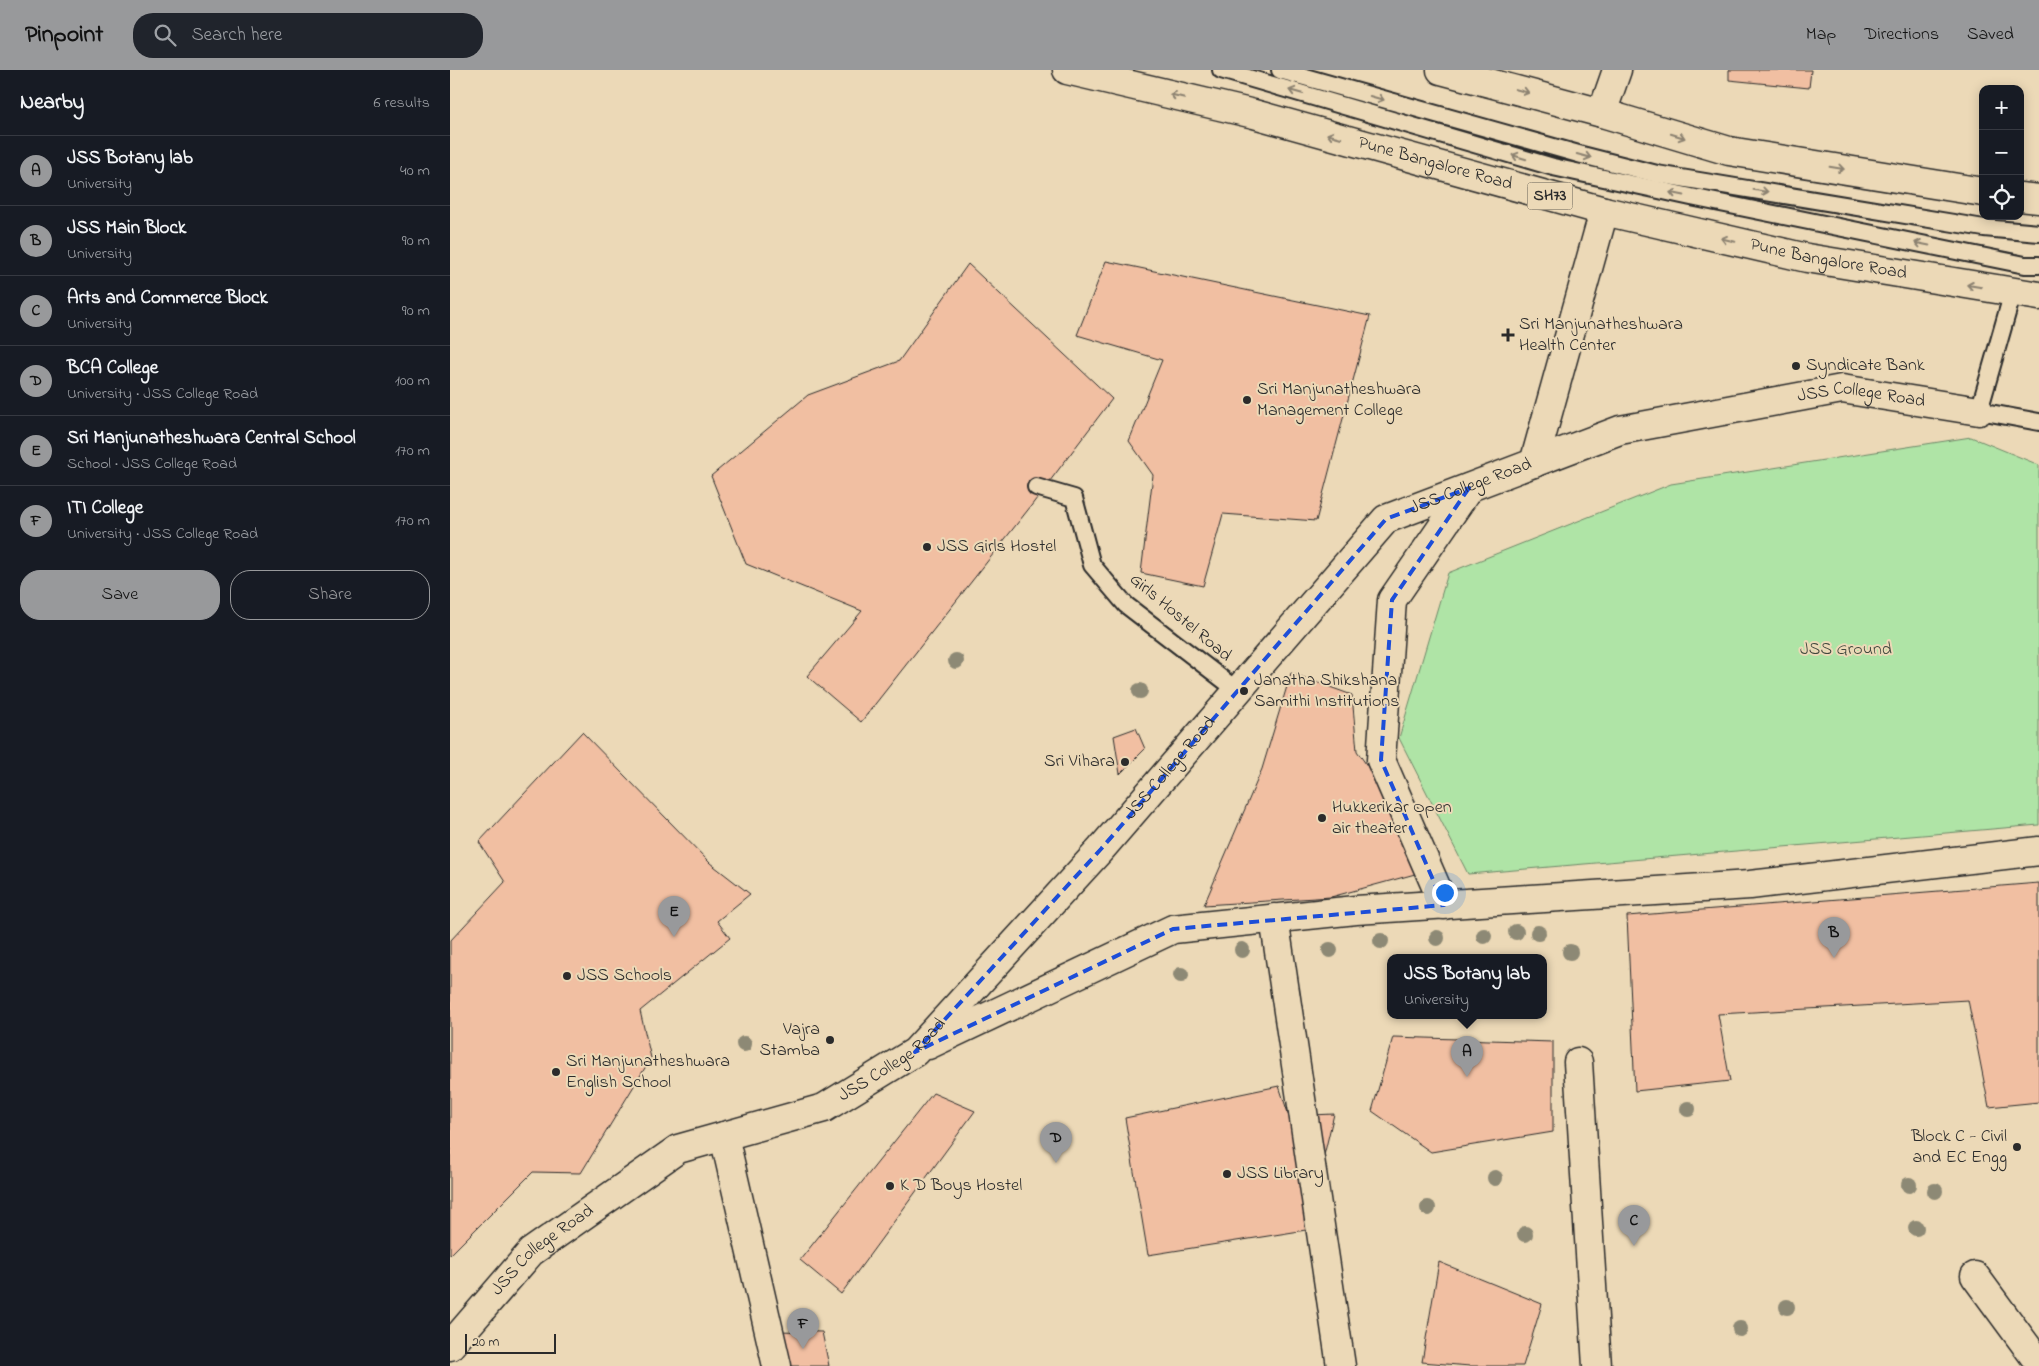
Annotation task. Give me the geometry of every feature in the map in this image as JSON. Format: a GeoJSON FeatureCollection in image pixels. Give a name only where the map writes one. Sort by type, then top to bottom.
{"type":"FeatureCollection","features":[{"type":"Feature","properties":{"kind":"street","name":"Pune Bangalore Road"},"geometry":{"type":"LineString","coordinates":[[1067,70],[1254,114],[1604,211],[1807,258],[2026,294]]}},
{"type":"Feature","properties":{"kind":"street"},"geometry":{"type":"LineString","coordinates":[[1441,70],[1602,113],[1729,151],[1979,191]]}},
{"type":"Feature","properties":{"kind":"street"},"geometry":{"type":"LineString","coordinates":[[1602,113],[1617,70]]}},
{"type":"Feature","properties":{"kind":"street"},"geometry":{"type":"LineString","coordinates":[[2024,196],[2039,198]]}},
{"type":"Feature","properties":{"kind":"street"},"geometry":{"type":"LineString","coordinates":[[1534,463],[1604,211]]}},
{"type":"Feature","properties":{"kind":"street","name":"JSS College Road"},"geometry":{"type":"LineString","coordinates":[[450,1346],[531,1252],[678,1149],[824,1108],[915,1052],[1101,849],[1386,520],[1620,430],[1842,389],[1979,411]]}},
{"type":"Feature","properties":{"kind":"street"},"geometry":{"type":"LineString","coordinates":[[1444,905],[1380,760],[1392,600],[1469,488]]}},
{"type":"Feature","properties":{"kind":"street"},"geometry":{"type":"LineString","coordinates":[[915,1052],[1173,929],[1356,910],[1750,885],[2039,851]]}},
{"type":"Feature","properties":{"kind":"street"},"geometry":{"type":"LineString","coordinates":[[1274,918],[1341,1366]]}},
{"type":"Feature","properties":{"kind":"street"},"geometry":{"type":"LineString","coordinates":[[1578,1062],[1596,1366]]}},
{"type":"Feature","properties":{"kind":"street"},"geometry":{"type":"LineString","coordinates":[[724,1136],[777,1366]]}},
{"type":"Feature","properties":{"kind":"street"},"geometry":{"type":"LineString","coordinates":[[1975,1276],[2039,1363]]}},
{"type":"Feature","properties":{"kind":"lane"},"geometry":{"type":"LineString","coordinates":[[1221,70],[1553,167],[1767,213],[2025,265],[2039,265]]}},
{"type":"Feature","properties":{"kind":"lane"},"geometry":{"type":"LineString","coordinates":[[1280,70],[1554,148],[1657,174],[1984,228],[2039,233]]}},
{"type":"Feature","properties":{"kind":"lane"},"geometry":{"type":"LineString","coordinates":[[2026,294],[1979,411],[2039,422]]}},
{"type":"Feature","properties":{"kind":"lane","name":"Girls Hostel Road"},"geometry":{"type":"LineString","coordinates":[[1036,487],[1074,498],[1092,565],[1126,605],[1238,691]]}},
{"type":"Feature","properties":{"kind":"highlighted area"},"geometry":{"type":"Polygon","coordinates":[[[1469,488],[1392,600],[1381,760],[1444,905],[1173,929],[915,1052],[1101,849],[1386,519],[1469,488]]]}},
{"type":"Feature","properties":{"kind":"green space","name":"JSS Ground"},"geometry":{"type":"Polygon","coordinates":[[[1971,437],[2039,465],[2039,825],[1468,874],[1399,738],[1448,573],[1671,484],[1971,437]]]}},
{"type":"Feature","properties":{"kind":"building"},"geometry":{"type":"Polygon","coordinates":[[[1729,70],[1811,70],[1809,88],[1729,80],[1729,70]]]}},
{"type":"Feature","properties":{"kind":"building","name":"Sri Manjunatheshwara Management College"},"geometry":{"type":"Polygon","coordinates":[[[1106,261],[1370,316],[1316,521],[1223,514],[1203,586],[1141,573],[1153,475],[1129,441],[1162,360],[1077,335],[1106,261]]]}},
{"type":"Feature","properties":{"kind":"building"},"geometry":{"type":"Polygon","coordinates":[[[968,264],[1112,399],[1031,506],[861,722],[807,676],[862,611],[746,564],[711,476],[808,395],[899,361],[968,264]]]}},
{"type":"Feature","properties":{"kind":"building","name":"Hukkerikar Open air theater"},"geometry":{"type":"Polygon","coordinates":[[[1291,673],[1352,695],[1357,751],[1437,868],[1331,897],[1204,905],[1262,769],[1291,673]]]}},
{"type":"Feature","properties":{"kind":"building","name":"Sri Vihara"},"geometry":{"type":"Polygon","coordinates":[[[1136,728],[1145,749],[1120,774],[1114,736],[1136,728]]]}},
{"type":"Feature","properties":{"kind":"building","name":"JSS Schools"},"geometry":{"type":"Polygon","coordinates":[[[582,732],[710,863],[750,894],[717,921],[730,938],[640,1011],[651,1058],[581,1173],[533,1172],[450,1255],[450,941],[505,882],[479,842],[582,732]]]}},
{"type":"Feature","properties":{"kind":"building"},"geometry":{"type":"Polygon","coordinates":[[[2039,883],[2039,1102],[1989,1107],[1968,1000],[1718,1014],[1730,1081],[1635,1091],[1627,916],[2039,883]]]}},
{"type":"Feature","properties":{"kind":"building"},"geometry":{"type":"Polygon","coordinates":[[[1393,1037],[1553,1042],[1553,1132],[1431,1152],[1372,1111],[1393,1037]]]}},
{"type":"Feature","properties":{"kind":"building","name":"JSS Library"},"geometry":{"type":"Polygon","coordinates":[[[1279,1086],[1289,1116],[1334,1114],[1306,1230],[1148,1255],[1125,1118],[1279,1086]]]}},
{"type":"Feature","properties":{"kind":"building","name":"K D Boys Hostel"},"geometry":{"type":"Polygon","coordinates":[[[933,1093],[975,1111],[841,1294],[800,1260],[933,1093]]]}},
{"type":"Feature","properties":{"kind":"building"},"geometry":{"type":"Polygon","coordinates":[[[1439,1262],[1542,1304],[1523,1366],[1470,1366],[1422,1362],[1439,1262]]]}},
{"type":"Feature","properties":{"kind":"building"},"geometry":{"type":"Polygon","coordinates":[[[777,1331],[822,1332],[829,1366],[785,1366],[777,1331]]]}},
{"type":"Feature","properties":{"kind":"place","name":"Sri Manjunatheshwara Health Center"},"geometry":{"type":"Point","coordinates":[1508,335]}},
{"type":"Feature","properties":{"kind":"place","name":"Syndicate Bank"},"geometry":{"type":"Point","coordinates":[1796,366]}},
{"type":"Feature","properties":{"kind":"place","name":"Sri Manjunatheshwara Management College"},"geometry":{"type":"Point","coordinates":[1247,400]}},
{"type":"Feature","properties":{"kind":"place","name":"JSS Girls Hostel"},"geometry":{"type":"Point","coordinates":[927,547]}},
{"type":"Feature","properties":{"kind":"place","name":"Janatha Shikshana Samithi Institutions"},"geometry":{"type":"Point","coordinates":[1244,691]}},
{"type":"Feature","properties":{"kind":"place","name":"Sri Vihara"},"geometry":{"type":"Point","coordinates":[1125,762]}},
{"type":"Feature","properties":{"kind":"place","name":"Hukkerikar Open air theater"},"geometry":{"type":"Point","coordinates":[1322,818]}},
{"type":"Feature","properties":{"kind":"place","name":"Sri Manjunatheshwara Central School"},"geometry":{"type":"Point","coordinates":[674,937]}},
{"type":"Feature","properties":{"kind":"place","name":"JSS Main Block"},"geometry":{"type":"Point","coordinates":[1834,958]}},
{"type":"Feature","properties":{"kind":"place","name":"JSS Schools"},"geometry":{"type":"Point","coordinates":[567,976]}},
{"type":"Feature","properties":{"kind":"place","name":"Vajra Stamba"},"geometry":{"type":"Point","coordinates":[830,1040]}},
{"type":"Feature","properties":{"kind":"place","name":"Sri Manjunatheshwara English School"},"geometry":{"type":"Point","coordinates":[556,1072]}},
{"type":"Feature","properties":{"kind":"place","name":"JSS Botany lab"},"geometry":{"type":"Point","coordinates":[1467,1077]}},
{"type":"Feature","properties":{"kind":"place","name":"Block C - Civil and EC Engg"},"geometry":{"type":"Point","coordinates":[2017,1147]}},
{"type":"Feature","properties":{"kind":"place","name":"BCA College"},"geometry":{"type":"Point","coordinates":[1056,1163]}},
{"type":"Feature","properties":{"kind":"place","name":"JSS Library"},"geometry":{"type":"Point","coordinates":[1227,1174]}},
{"type":"Feature","properties":{"kind":"place","name":"K D Boys Hostel"},"geometry":{"type":"Point","coordinates":[890,1186]}},
{"type":"Feature","properties":{"kind":"place","name":"Arts and Commerce Block"},"geometry":{"type":"Point","coordinates":[1634,1246]}},
{"type":"Feature","properties":{"kind":"place","name":"ITI College"},"geometry":{"type":"Point","coordinates":[803,1349]}}]}
